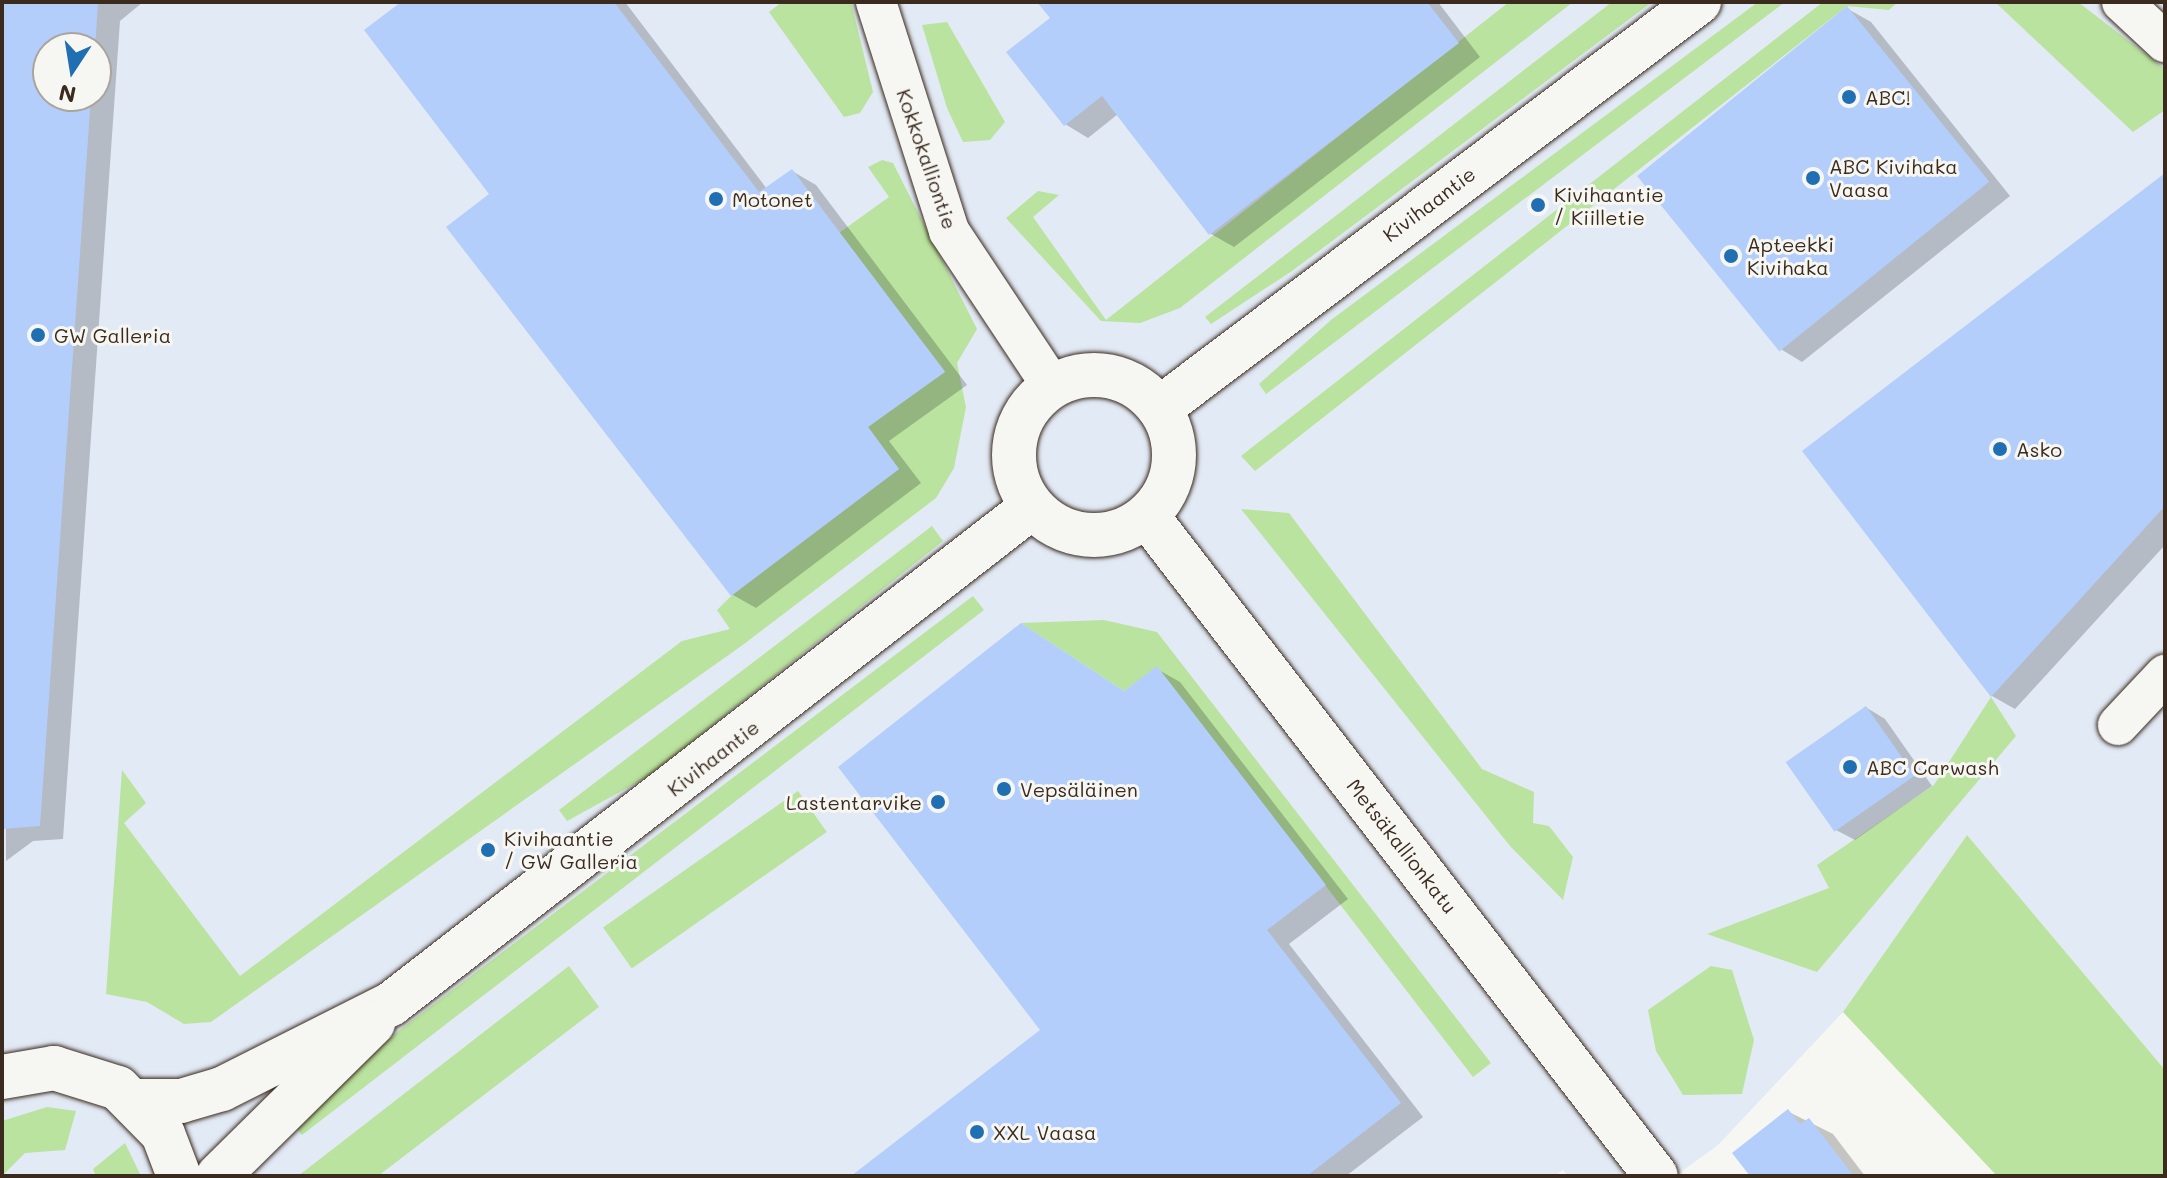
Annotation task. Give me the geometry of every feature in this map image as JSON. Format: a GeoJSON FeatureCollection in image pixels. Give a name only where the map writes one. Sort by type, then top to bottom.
{"type":"FeatureCollection","features":[{"type":"Feature","properties":{"kind":"main road","name":"Kivihaantie"},"geometry":{"type":"LineString","coordinates":[[1160,408],[1699,2]]}},
{"type":"Feature","properties":{"kind":"main road"},"geometry":{"type":"LineString","coordinates":[[1075,376],[1110,377],[1160,408],[1175,452],[1167,487],[1147,516],[1126,529],[1088,534],[1052,524],[1032,507],[1013,456],[1031,404],[1052,386],[1075,376]]}},
{"type":"Feature","properties":{"kind":"main road","name":"Kivihaantie"},"geometry":{"type":"LineString","coordinates":[[218,1176],[391,1004],[1032,507]]}},
{"type":"Feature","properties":{"kind":"main road","name":"Metsäkallionkatu"},"geometry":{"type":"LineString","coordinates":[[1147,516],[1656,1176]]}},
{"type":"Feature","properties":{"kind":"main road","name":"Kivihaantie"},"geometry":{"type":"LineString","coordinates":[[136,1101],[181,1101],[222,1089],[391,1004]]}},
{"type":"Feature","properties":{"kind":"main road"},"geometry":{"type":"LineString","coordinates":[[2,1077],[54,1068],[97,1077],[136,1101],[163,1134],[179,1176]]}},
{"type":"Feature","properties":{"kind":"street","name":"Kokkokalliontie"},"geometry":{"type":"LineString","coordinates":[[876,2],[949,231],[1052,386]]}},
{"type":"Feature","properties":{"kind":"street"},"geometry":{"type":"LineString","coordinates":[[2122,2],[2165,42]]}},
{"type":"Feature","properties":{"kind":"street"},"geometry":{"type":"LineString","coordinates":[[2118,725],[2165,675]]}},
{"type":"Feature","properties":{"kind":"shaded area"},"geometry":{"type":"Polygon","coordinates":[[[2,2],[2165,2],[2165,1070],[1967,835],[1843,1012],[1718,1145],[1675,1176],[1568,1176],[1563,1170],[1554,1176],[2,1176],[2,2]]]}},
{"type":"Feature","properties":{"kind":"green space"},"geometry":{"type":"Polygon","coordinates":[[[782,2],[851,2],[873,92],[860,113],[844,117],[769,12],[782,2]]]}},
{"type":"Feature","properties":{"kind":"green space"},"geometry":{"type":"Polygon","coordinates":[[[1509,2],[1573,2],[1180,308],[1140,323],[1101,321],[1006,218],[1038,191],[1059,195],[1033,217],[1106,320],[1509,2]]]}},
{"type":"Feature","properties":{"kind":"green space"},"geometry":{"type":"Polygon","coordinates":[[[1612,2],[1652,2],[1292,271],[1211,324],[1205,317],[1612,2]]]}},
{"type":"Feature","properties":{"kind":"green space"},"geometry":{"type":"Polygon","coordinates":[[[1758,2],[1785,2],[1266,394],[1259,384],[1331,320],[1758,2]]]}},
{"type":"Feature","properties":{"kind":"green space"},"geometry":{"type":"Polygon","coordinates":[[[1823,2],[1898,2],[1889,10],[1847,6],[1255,471],[1241,456],[1823,2]]]}},
{"type":"Feature","properties":{"kind":"green space"},"geometry":{"type":"Polygon","coordinates":[[[1995,2],[2078,2],[2165,69],[2165,110],[2133,132],[1995,2]]]}},
{"type":"Feature","properties":{"kind":"green space"},"geometry":{"type":"Polygon","coordinates":[[[947,22],[1005,122],[990,140],[963,142],[947,108],[922,25],[947,22]]]}},
{"type":"Feature","properties":{"kind":"green space"},"geometry":{"type":"Polygon","coordinates":[[[882,160],[893,163],[977,329],[957,363],[966,407],[954,468],[936,498],[744,644],[211,1022],[184,1024],[147,1002],[106,994],[122,770],[146,803],[124,823],[240,976],[682,641],[730,629],[717,610],[731,596],[899,469],[868,427],[945,371],[839,233],[889,197],[868,167],[882,160]]]}},
{"type":"Feature","properties":{"kind":"green space"},"geometry":{"type":"Polygon","coordinates":[[[1241,509],[1289,513],[1482,769],[1534,792],[1533,823],[1549,826],[1573,857],[1563,900],[1510,846],[1241,509]]]}},
{"type":"Feature","properties":{"kind":"green space"},"geometry":{"type":"Polygon","coordinates":[[[932,526],[943,541],[649,776],[567,821],[559,810],[932,526]]]}},
{"type":"Feature","properties":{"kind":"green space"},"geometry":{"type":"Polygon","coordinates":[[[973,596],[984,610],[302,1135],[293,1125],[401,1029],[973,596]]]}},
{"type":"Feature","properties":{"kind":"green space"},"geometry":{"type":"Polygon","coordinates":[[[1104,620],[1157,632],[1491,1063],[1473,1077],[1157,667],[1124,691],[1021,623],[1104,620]]]}},
{"type":"Feature","properties":{"kind":"green space"},"geometry":{"type":"Polygon","coordinates":[[[1991,697],[2016,736],[1817,972],[1707,934],[1829,888],[1817,865],[1934,785],[1991,697]]]}},
{"type":"Feature","properties":{"kind":"green space"},"geometry":{"type":"Polygon","coordinates":[[[798,791],[827,832],[632,968],[603,928],[798,791]]]}},
{"type":"Feature","properties":{"kind":"green space"},"geometry":{"type":"Polygon","coordinates":[[[1967,835],[2165,1070],[2165,1174],[1997,1176],[1843,1012],[1967,835]]]}},
{"type":"Feature","properties":{"kind":"green space"},"geometry":{"type":"Polygon","coordinates":[[[569,966],[599,1007],[378,1176],[298,1176],[569,966]]]}},
{"type":"Feature","properties":{"kind":"green space"},"geometry":{"type":"Polygon","coordinates":[[[1711,966],[1732,970],[1754,1040],[1742,1094],[1683,1095],[1656,1051],[1648,1010],[1711,966]]]}},
{"type":"Feature","properties":{"kind":"green space"},"geometry":{"type":"Polygon","coordinates":[[[47,1107],[76,1111],[65,1150],[25,1153],[2,1176],[2,1121],[47,1107]]]}},
{"type":"Feature","properties":{"kind":"green space"},"geometry":{"type":"Polygon","coordinates":[[[125,1143],[141,1176],[96,1176],[93,1169],[125,1143]]]}},
{"type":"Feature","properties":{"kind":"building","name":"GW Galleria"},"geometry":{"type":"Polygon","coordinates":[[[2,2],[98,2],[96,32],[32,32],[32,112],[90,112],[40,826],[2,829],[2,2]]]}},
{"type":"Feature","properties":{"kind":"building"},"geometry":{"type":"Polygon","coordinates":[[[401,2],[614,2],[759,192],[792,169],[945,372],[868,427],[899,469],[731,596],[446,227],[489,194],[364,30],[401,2]]]}},
{"type":"Feature","properties":{"kind":"building"},"geometry":{"type":"Polygon","coordinates":[[[1037,2],[1427,2],[1459,43],[1209,235],[1102,96],[1064,126],[1006,52],[1050,18],[1037,2]]]}},
{"type":"Feature","properties":{"kind":"building","name":"ABC Kivihaka Vaasa"},"geometry":{"type":"Polygon","coordinates":[[[1847,6],[1989,182],[1779,352],[1637,176],[1847,6]]]}},
{"type":"Feature","properties":{"kind":"building"},"geometry":{"type":"Polygon","coordinates":[[[2165,173],[2165,506],[1991,697],[1802,451],[2165,173]]]}},
{"type":"Feature","properties":{"kind":"building"},"geometry":{"type":"Polygon","coordinates":[[[1021,623],[1124,691],[1157,666],[1326,885],[1267,930],[1401,1103],[1307,1176],[851,1176],[1040,1030],[838,767],[1021,623]]]}},
{"type":"Feature","properties":{"kind":"building","name":"ABC Carwash"},"geometry":{"type":"Polygon","coordinates":[[[1866,706],[1915,776],[1834,832],[1786,762],[1866,706]]]}},
{"type":"Feature","properties":{"kind":"building"},"geometry":{"type":"Polygon","coordinates":[[[1788,1109],[1800,1124],[1809,1118],[1854,1176],[1750,1176],[1732,1153],[1788,1109]]]}},
{"type":"Feature","properties":{"kind":"place","name":"ABC!"},"geometry":{"type":"Point","coordinates":[1849,97]}},
{"type":"Feature","properties":{"kind":"place","name":"ABC Kivihaka Vaasa"},"geometry":{"type":"Point","coordinates":[1813,178]}},
{"type":"Feature","properties":{"kind":"place","name":"Motonet"},"geometry":{"type":"Point","coordinates":[716,199]}},
{"type":"Feature","properties":{"kind":"place","name":"Kivihaantie / Kiilletie"},"geometry":{"type":"Point","coordinates":[1538,205]}},
{"type":"Feature","properties":{"kind":"place","name":"Apteekki Kivihaka"},"geometry":{"type":"Point","coordinates":[1731,256]}},
{"type":"Feature","properties":{"kind":"place","name":"GW Galleria"},"geometry":{"type":"Point","coordinates":[38,335]}},
{"type":"Feature","properties":{"kind":"place","name":"Asko"},"geometry":{"type":"Point","coordinates":[2000,449]}},
{"type":"Feature","properties":{"kind":"place","name":"ABC Carwash"},"geometry":{"type":"Point","coordinates":[1850,767]}},
{"type":"Feature","properties":{"kind":"place","name":"Vepsäläinen"},"geometry":{"type":"Point","coordinates":[1004,789]}},
{"type":"Feature","properties":{"kind":"place","name":"Lastentarvike"},"geometry":{"type":"Point","coordinates":[938,802]}},
{"type":"Feature","properties":{"kind":"place","name":"Kivihaantie / GW Galleria"},"geometry":{"type":"Point","coordinates":[488,850]}},
{"type":"Feature","properties":{"kind":"place","name":"XXL Vaasa"},"geometry":{"type":"Point","coordinates":[977,1132]}}]}
